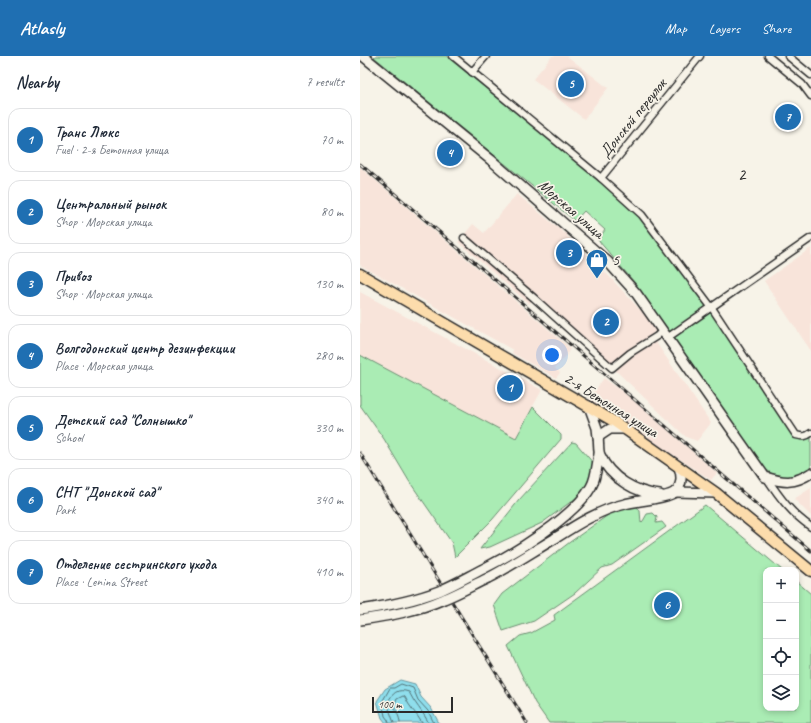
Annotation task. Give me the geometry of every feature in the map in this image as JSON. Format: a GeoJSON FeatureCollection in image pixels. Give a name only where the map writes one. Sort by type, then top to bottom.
{"type":"FeatureCollection","features":[{"type":"Feature","properties":{"kind":"main road","name":"Морская улица"},"geometry":{"type":"LineString","coordinates":[[363,56],[491,160],[608,262],[636,293],[765,477]]}},
{"type":"Feature","properties":{"kind":"main road","name":"2-я Бетонная улица"},"geometry":{"type":"LineString","coordinates":[[360,274],[499,356],[589,406],[625,429],[716,493],[811,571]]}},
{"type":"Feature","properties":{"kind":"main road"},"geometry":{"type":"LineString","coordinates":[[360,610],[412,600],[439,590],[483,569],[504,558],[558,522],[582,501],[592,486],[599,454],[597,428],[589,406]]}},
{"type":"Feature","properties":{"kind":"main road"},"geometry":{"type":"LineString","coordinates":[[598,437],[610,429],[625,429]]}},
{"type":"Feature","properties":{"kind":"main road"},"geometry":{"type":"LineString","coordinates":[[599,454],[609,469],[626,483],[646,493],[665,495]]}},
{"type":"Feature","properties":{"kind":"main road"},"geometry":{"type":"LineString","coordinates":[[675,492],[682,483],[682,474],[679,467]]}},
{"type":"Feature","properties":{"kind":"main road"},"geometry":{"type":"LineString","coordinates":[[765,477],[783,482],[802,479],[811,473]]}},
{"type":"Feature","properties":{"kind":"main road"},"geometry":{"type":"LineString","coordinates":[[360,620],[388,616],[443,600],[509,567],[597,514],[620,505],[675,492],[716,493]]}},
{"type":"Feature","properties":{"kind":"street"},"geometry":{"type":"LineString","coordinates":[[453,56],[602,178],[642,215],[712,308],[796,435],[802,437],[811,433]]}},
{"type":"Feature","properties":{"kind":"street"},"geometry":{"type":"LineString","coordinates":[[472,72],[486,56]]}},
{"type":"Feature","properties":{"kind":"street","name":"Донской переулок"},"geometry":{"type":"LineString","coordinates":[[602,178],[700,56]]}},
{"type":"Feature","properties":{"kind":"street"},"geometry":{"type":"LineString","coordinates":[[768,56],[802,84],[811,96]]}},
{"type":"Feature","properties":{"kind":"street"},"geometry":{"type":"LineString","coordinates":[[788,56],[811,75]]}},
{"type":"Feature","properties":{"kind":"street"},"geometry":{"type":"LineString","coordinates":[[464,238],[612,368],[630,353],[658,336],[665,334],[712,308],[811,238]]}},
{"type":"Feature","properties":{"kind":"street"},"geometry":{"type":"LineString","coordinates":[[765,477],[796,517],[811,527]]}},
{"type":"Feature","properties":{"kind":"shaded area"},"geometry":{"type":"Polygon","coordinates":[[[552,56],[567,56],[608,88],[584,119],[533,79],[552,56]]]}},
{"type":"Feature","properties":{"kind":"shaded area"},"geometry":{"type":"Polygon","coordinates":[[[360,167],[570,348],[566,356],[555,368],[560,373],[556,378],[512,353],[513,350],[360,265],[360,167]]]}},
{"type":"Feature","properties":{"kind":"shaded area"},"geometry":{"type":"Polygon","coordinates":[[[517,194],[564,233],[567,230],[570,232],[567,236],[606,273],[644,314],[656,330],[651,335],[711,423],[697,441],[686,437],[614,369],[534,298],[529,304],[458,242],[473,224],[484,233],[517,194]]]}},
{"type":"Feature","properties":{"kind":"shaded area"},"geometry":{"type":"Polygon","coordinates":[[[811,248],[811,351],[764,281],[811,248]]]}},
{"type":"Feature","properties":{"kind":"shaded area"},"geometry":{"type":"Polygon","coordinates":[[[360,292],[542,390],[515,439],[360,355],[360,292]]]}},
{"type":"Feature","properties":{"kind":"shaded area"},"geometry":{"type":"Polygon","coordinates":[[[604,378],[628,396],[717,473],[711,480],[589,399],[604,378]]]}},
{"type":"Feature","properties":{"kind":"shaded area"},"geometry":{"type":"Polygon","coordinates":[[[811,488],[811,516],[794,499],[811,488]]]}},
{"type":"Feature","properties":{"kind":"green space"},"geometry":{"type":"Polygon","coordinates":[[[446,56],[643,216],[709,306],[671,332],[669,331],[635,283],[598,240],[605,230],[584,211],[575,221],[374,57],[446,56]]]}},
{"type":"Feature","properties":{"kind":"green space"},"geometry":{"type":"Polygon","coordinates":[[[712,312],[795,436],[800,439],[811,435],[811,470],[796,476],[783,477],[771,473],[758,462],[673,338],[673,336],[712,312]]]}},
{"type":"Feature","properties":{"kind":"green space"},"geometry":{"type":"Polygon","coordinates":[[[360,355],[516,438],[533,407],[561,435],[561,439],[492,520],[455,557],[452,543],[409,481],[384,439],[360,405],[360,355]]]}},
{"type":"Feature","properties":{"kind":"green space"},"geometry":{"type":"Polygon","coordinates":[[[572,442],[576,443],[594,464],[598,477],[584,492],[542,523],[490,547],[480,549],[519,500],[572,442]]]}},
{"type":"Feature","properties":{"kind":"green space"},"geometry":{"type":"Polygon","coordinates":[[[634,502],[640,511],[641,523],[647,514],[653,513],[657,517],[656,523],[662,522],[666,527],[612,565],[602,568],[575,593],[534,621],[503,631],[494,605],[502,594],[570,542],[625,503],[634,502]]]}},
{"type":"Feature","properties":{"kind":"green space"},"geometry":{"type":"Polygon","coordinates":[[[705,505],[778,567],[763,567],[763,711],[799,711],[799,584],[811,594],[811,723],[549,723],[535,703],[508,646],[520,636],[531,633],[555,620],[554,615],[705,505]]]}},
{"type":"Feature","properties":{"kind":"water"},"geometry":{"type":"Polygon","coordinates":[[[400,680],[415,684],[421,697],[431,708],[439,723],[386,723],[382,718],[377,701],[385,689],[400,680]]]}},
{"type":"Feature","properties":{"kind":"railway"},"geometry":{"type":"LineString","coordinates":[[360,164],[811,551]]}},
{"type":"Feature","properties":{"kind":"railway"},"geometry":{"type":"LineString","coordinates":[[360,453],[527,723]]}},
{"type":"Feature","properties":{"kind":"place","name":"Детский сад \"Солнышко\""},"geometry":{"type":"Point","coordinates":[571,84]}},
{"type":"Feature","properties":{"kind":"place","name":"Отделение сестринского ухода"},"geometry":{"type":"Point","coordinates":[788,117]}},
{"type":"Feature","properties":{"kind":"place","name":"Волгодонский центр дезинфекции"},"geometry":{"type":"Point","coordinates":[450,153]}},
{"type":"Feature","properties":{"kind":"place","name":"Привоз"},"geometry":{"type":"Point","coordinates":[569,253]}},
{"type":"Feature","properties":{"kind":"place","name":"5"},"geometry":{"type":"Point","coordinates":[597,280]}},
{"type":"Feature","properties":{"kind":"place","name":"Центральный рынок"},"geometry":{"type":"Point","coordinates":[606,322]}},
{"type":"Feature","properties":{"kind":"place","name":"Транс Люкс"},"geometry":{"type":"Point","coordinates":[510,388]}},
{"type":"Feature","properties":{"kind":"place","name":"СНТ \"Донской сад\""},"geometry":{"type":"Point","coordinates":[667,605]}},
{"type":"Feature","properties":{"kind":"district","name":"2"},"geometry":{"type":"Point","coordinates":[742,174]}}]}
